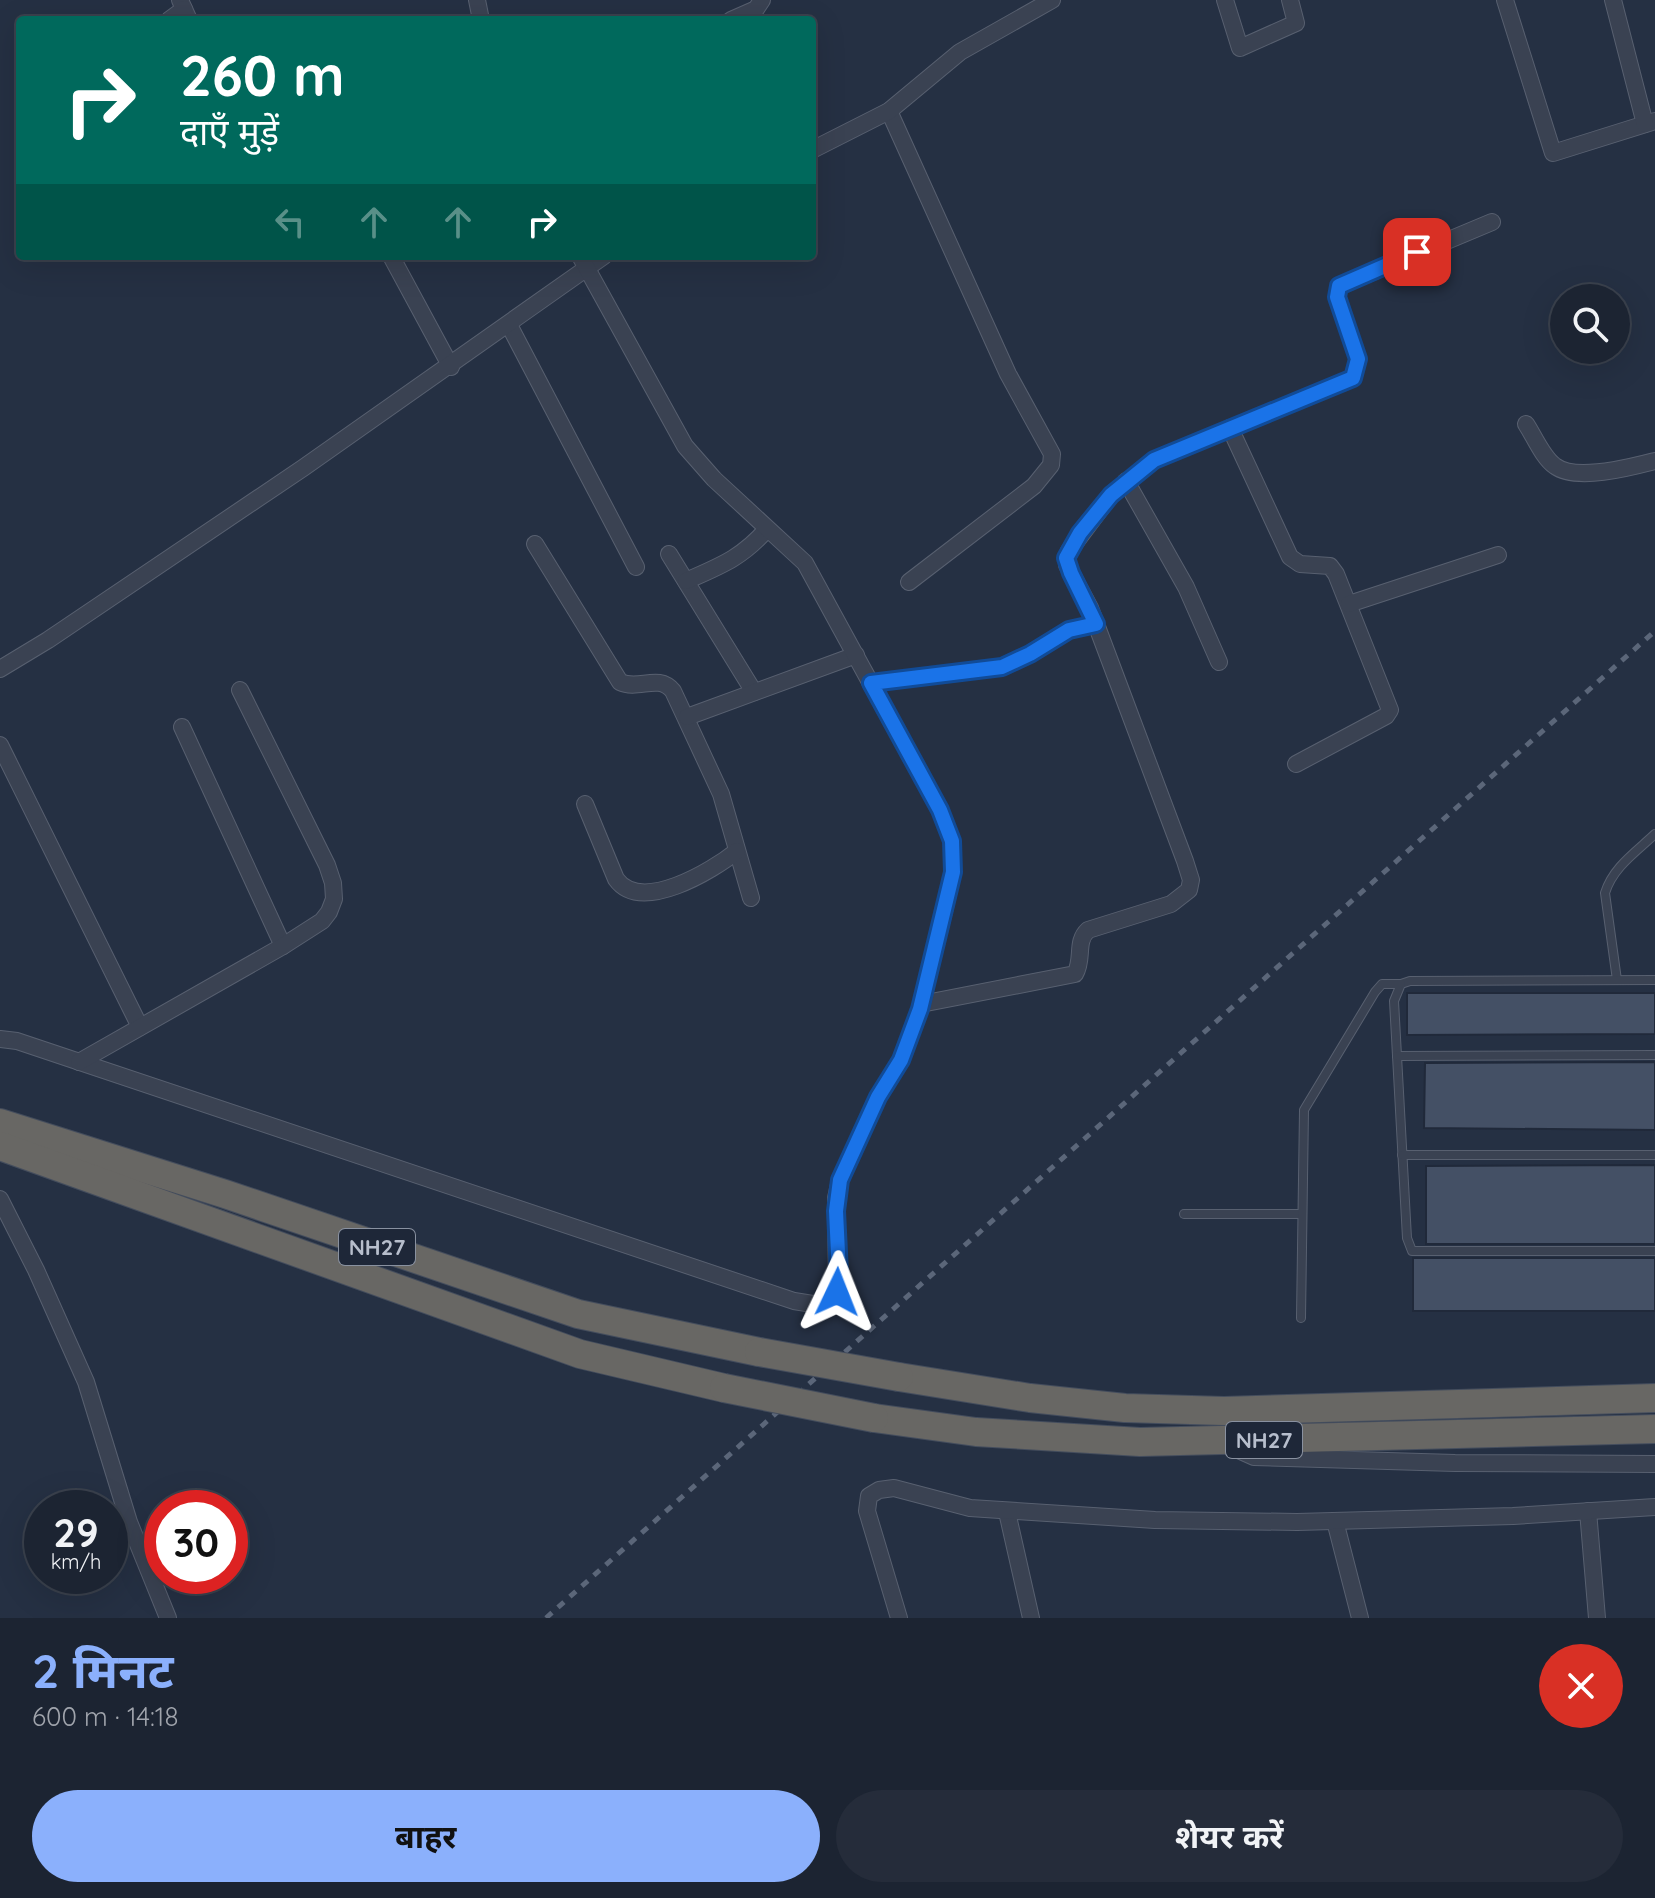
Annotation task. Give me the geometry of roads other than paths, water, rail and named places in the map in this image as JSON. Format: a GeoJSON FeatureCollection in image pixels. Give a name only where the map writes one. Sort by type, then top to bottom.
{"type":"FeatureCollection","features":[{"type":"Feature","properties":{"kind":"highway","name":"NH27"},"geometry":{"type":"LineString","coordinates":[[0,1123],[211,1189],[578,1314],[759,1352],[899,1377],[1030,1398],[1125,1408],[1224,1411],[1655,1398]]}},
{"type":"Feature","properties":{"kind":"highway","name":"NH27"},"geometry":{"type":"LineString","coordinates":[[0,1146],[580,1354],[724,1388],[874,1418],[976,1432],[1060,1438],[1221,1441],[1655,1429]]}},
{"type":"Feature","properties":{"kind":"street"},"geometry":{"type":"LineString","coordinates":[[740,16],[756,9],[762,0]]}},
{"type":"Feature","properties":{"kind":"street"},"geometry":{"type":"LineString","coordinates":[[816,148],[889,111],[960,52],[1052,0]]}},
{"type":"Feature","properties":{"kind":"street"},"geometry":{"type":"LineString","coordinates":[[1225,0],[1240,48],[1296,23],[1290,0]]}},
{"type":"Feature","properties":{"kind":"street"},"geometry":{"type":"LineString","coordinates":[[1505,0],[1553,153],[1650,122],[1613,0]]}},
{"type":"Feature","properties":{"kind":"street"},"geometry":{"type":"LineString","coordinates":[[889,111],[1008,374],[1052,454],[1051,465],[1034,486],[909,582]]}},
{"type":"Feature","properties":{"kind":"street"},"geometry":{"type":"LineString","coordinates":[[921,1004],[1075,974],[1079,967],[1079,943],[1088,930],[1171,904],[1189,890],[1191,880],[1185,861],[1096,624],[1066,558],[1080,533],[1126,481],[1154,460],[1353,378],[1358,359],[1337,297],[1339,286],[1492,222]]}},
{"type":"Feature","properties":{"kind":"street"},"geometry":{"type":"LineString","coordinates":[[393,260],[451,367]]}},
{"type":"Feature","properties":{"kind":"street"},"geometry":{"type":"LineString","coordinates":[[0,669],[48,640],[451,367],[509,325],[583,262],[685,446],[714,479],[805,563],[940,810],[952,841],[953,872],[921,1004],[901,1060],[878,1097],[840,1180],[836,1211],[837,1292],[819,1305],[794,1301],[735,1282],[17,1041],[0,1039]]}},
{"type":"Feature","properties":{"kind":"street"},"geometry":{"type":"LineString","coordinates":[[509,325],[636,567]]}},
{"type":"Feature","properties":{"kind":"street"},"geometry":{"type":"LineString","coordinates":[[1526,424],[1555,466],[1571,472],[1622,469],[1655,461]]}},
{"type":"Feature","properties":{"kind":"street"},"geometry":{"type":"LineString","coordinates":[[1230,428],[1290,557],[1300,564],[1330,566],[1349,604],[1390,710],[1386,716],[1296,764]]}},
{"type":"Feature","properties":{"kind":"street"},"geometry":{"type":"LineString","coordinates":[[1126,481],[1186,587],[1219,662]]}},
{"type":"Feature","properties":{"kind":"street"},"geometry":{"type":"LineString","coordinates":[[686,581],[736,559],[750,549],[767,529]]}},
{"type":"Feature","properties":{"kind":"street"},"geometry":{"type":"LineString","coordinates":[[535,544],[620,682],[628,686],[657,681],[667,684],[687,717],[721,794],[751,898]]}},
{"type":"Feature","properties":{"kind":"street"},"geometry":{"type":"LineString","coordinates":[[669,554],[754,692]]}},
{"type":"Feature","properties":{"kind":"street"},"geometry":{"type":"LineString","coordinates":[[1349,604],[1498,555]]}},
{"type":"Feature","properties":{"kind":"street"},"geometry":{"type":"LineString","coordinates":[[871,683],[1002,667],[1069,630],[1096,624]]}},
{"type":"Feature","properties":{"kind":"street"},"geometry":{"type":"LineString","coordinates":[[687,717],[856,655]]}},
{"type":"Feature","properties":{"kind":"street"},"geometry":{"type":"LineString","coordinates":[[79,1062],[283,946],[322,921],[329,912],[334,899],[333,883],[240,690]]}},
{"type":"Feature","properties":{"kind":"street"},"geometry":{"type":"LineString","coordinates":[[182,727],[283,946]]}},
{"type":"Feature","properties":{"kind":"street"},"geometry":{"type":"LineString","coordinates":[[0,745],[140,1027]]}},
{"type":"Feature","properties":{"kind":"street"},"geometry":{"type":"LineString","coordinates":[[585,804],[623,889],[665,890],[714,869],[737,851]]}},
{"type":"Feature","properties":{"kind":"street"},"geometry":{"type":"LineString","coordinates":[[0,1199],[86,1382],[129,1522],[168,1618]]}},
{"type":"Feature","properties":{"kind":"street"},"geometry":{"type":"LineString","coordinates":[[1221,1441],[1254,1457],[1455,1463],[1655,1464]]}},
{"type":"Feature","properties":{"kind":"street"},"geometry":{"type":"LineString","coordinates":[[899,1618],[871,1533],[867,1511],[869,1496],[879,1490],[894,1488],[970,1508],[1155,1520],[1335,1521],[1655,1507]]}},
{"type":"Feature","properties":{"kind":"street"},"geometry":{"type":"LineString","coordinates":[[1588,1511],[1597,1618]]}},
{"type":"Feature","properties":{"kind":"street"},"geometry":{"type":"LineString","coordinates":[[1007,1512],[1031,1618]]}},
{"type":"Feature","properties":{"kind":"street"},"geometry":{"type":"LineString","coordinates":[[1335,1521],[1360,1618]]}},
{"type":"Feature","properties":{"kind":"lane"},"geometry":{"type":"LineString","coordinates":[[1617,980],[1605,893],[1620,866],[1655,834]]}},
{"type":"Feature","properties":{"kind":"lane"},"geometry":{"type":"LineString","coordinates":[[1301,1318],[1302,1120],[1309,1098],[1382,984],[1410,981],[1655,980]]}},
{"type":"Feature","properties":{"kind":"lane"},"geometry":{"type":"LineString","coordinates":[[1401,984],[1394,1001],[1407,1238],[1412,1251],[1655,1251]]}},
{"type":"Feature","properties":{"kind":"lane"},"geometry":{"type":"LineString","coordinates":[[1397,1056],[1655,1055]]}},
{"type":"Feature","properties":{"kind":"lane"},"geometry":{"type":"LineString","coordinates":[[1402,1155],[1655,1155]]}},
{"type":"Feature","properties":{"kind":"lane"},"geometry":{"type":"LineString","coordinates":[[1184,1214],[1302,1214]]}},
{"type":"Feature","properties":{"kind":"railway"},"geometry":{"type":"LineString","coordinates":[[546,1618],[1655,631]]}}]}
